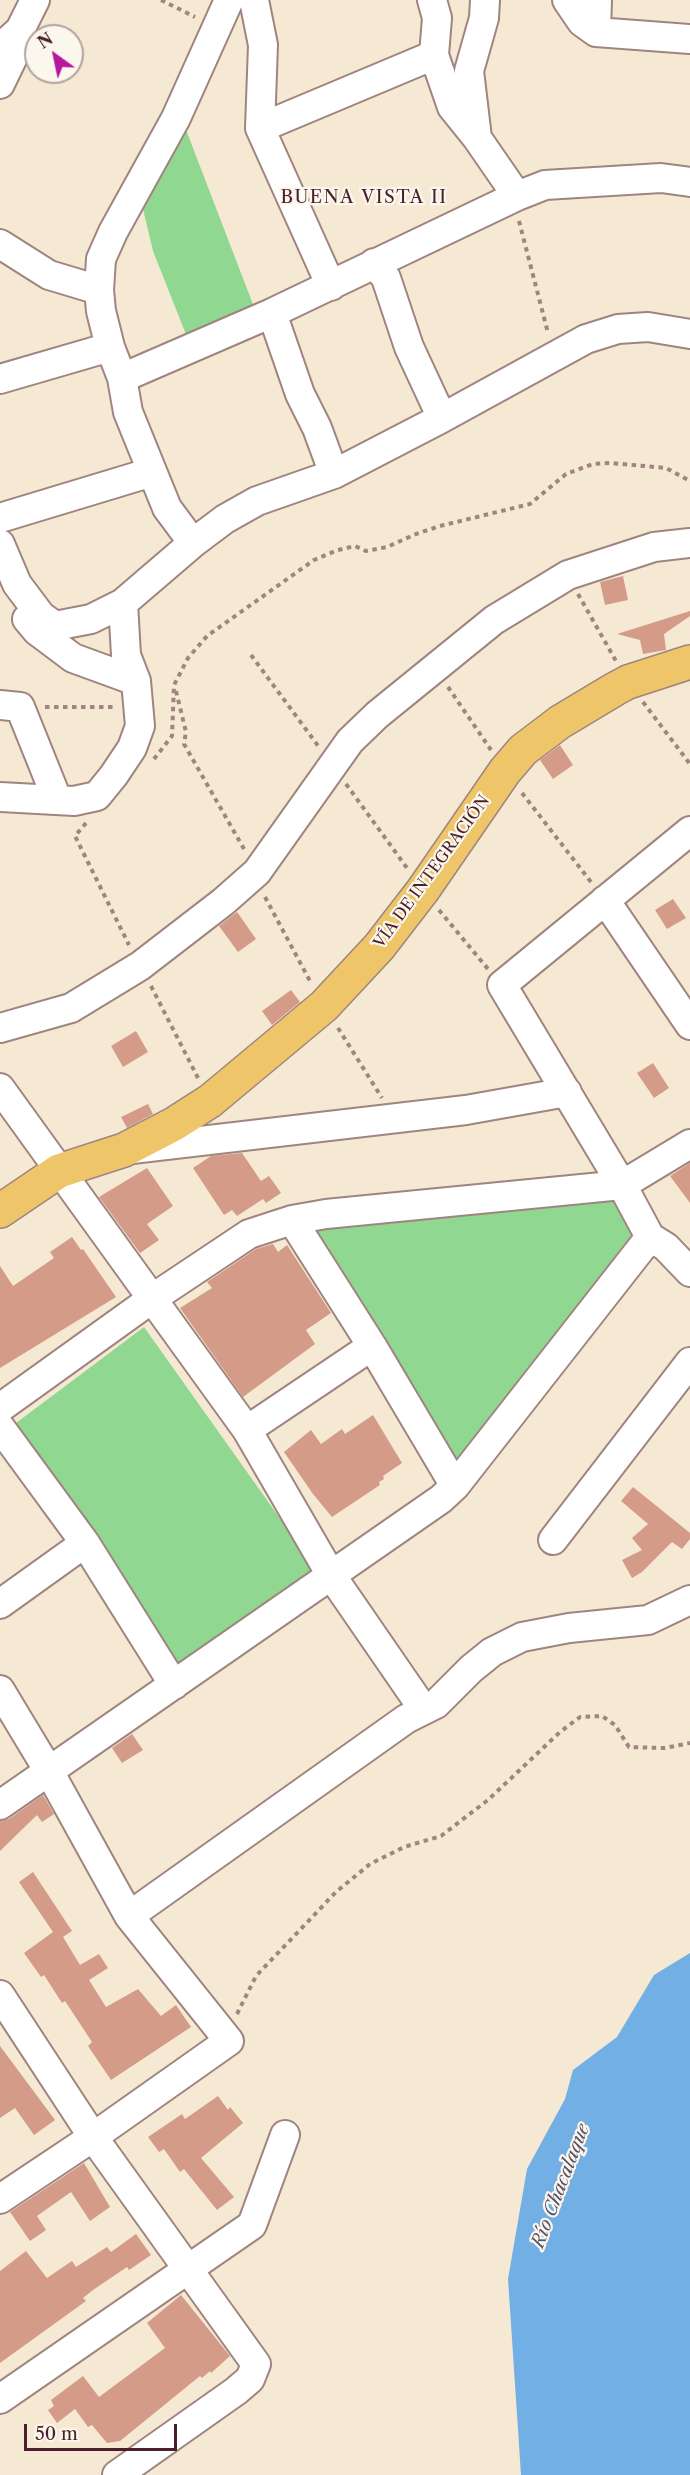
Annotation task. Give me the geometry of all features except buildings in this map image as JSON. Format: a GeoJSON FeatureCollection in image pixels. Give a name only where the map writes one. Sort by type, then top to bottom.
{"type":"FeatureCollection","features":[{"type":"Feature","properties":{"kind":"main road","name":"VÍA DE INTEGRACIÓN"},"geometry":{"type":"LineString","coordinates":[[0,1211],[59,1171],[124,1150],[174,1124],[210,1101],[324,1006],[379,947],[423,890],[505,771],[523,750],[560,722],[628,682],[690,663]]}},
{"type":"Feature","properties":{"kind":"street"},"geometry":{"type":"LineString","coordinates":[[0,84],[14,55],[10,39],[35,0]]}},
{"type":"Feature","properties":{"kind":"street"},"geometry":{"type":"LineString","coordinates":[[193,543],[167,508],[128,412],[122,378],[110,347],[101,311],[99,290],[101,259],[113,232],[176,118],[229,0]]}},
{"type":"Feature","properties":{"kind":"street"},"geometry":{"type":"LineString","coordinates":[[254,0],[263,45],[260,128],[331,286]]}},
{"type":"Feature","properties":{"kind":"street"},"geometry":{"type":"LineString","coordinates":[[432,0],[437,18],[434,55],[452,107],[477,138],[517,196]]}},
{"type":"Feature","properties":{"kind":"street"},"geometry":{"type":"LineString","coordinates":[[477,138],[470,71],[484,18],[484,0]]}},
{"type":"Feature","properties":{"kind":"street"},"geometry":{"type":"LineString","coordinates":[[567,0],[582,22],[596,32],[690,39]]}},
{"type":"Feature","properties":{"kind":"street"},"geometry":{"type":"LineString","coordinates":[[596,32],[597,0]]}},
{"type":"Feature","properties":{"kind":"street"},"geometry":{"type":"LineString","coordinates":[[260,128],[434,55]]}},
{"type":"Feature","properties":{"kind":"street"},"geometry":{"type":"LineString","coordinates":[[122,378],[272,313],[374,263],[545,185],[661,178],[690,182]]}},
{"type":"Feature","properties":{"kind":"street"},"geometry":{"type":"LineString","coordinates":[[0,244],[49,274],[99,290]]}},
{"type":"Feature","properties":{"kind":"street"},"geometry":{"type":"LineString","coordinates":[[374,263],[386,278],[409,347],[442,418]]}},
{"type":"Feature","properties":{"kind":"street"},"geometry":{"type":"LineString","coordinates":[[272,313],[300,394],[318,428],[334,474]]}},
{"type":"Feature","properties":{"kind":"street"},"geometry":{"type":"LineString","coordinates":[[0,544],[17,584],[41,616],[55,626],[92,619],[123,603],[193,543],[225,519],[257,501],[334,474],[586,339],[618,329],[648,327],[690,334]]}},
{"type":"Feature","properties":{"kind":"street"},"geometry":{"type":"LineString","coordinates":[[0,379],[110,347]]}},
{"type":"Feature","properties":{"kind":"street"},"geometry":{"type":"LineString","coordinates":[[0,518],[152,472]]}},
{"type":"Feature","properties":{"kind":"street"},"geometry":{"type":"LineString","coordinates":[[0,1028],[71,1008],[140,966],[223,902],[257,872],[350,741],[377,715],[494,620],[568,575],[654,547],[690,543]]}},
{"type":"Feature","properties":{"kind":"street"},"geometry":{"type":"LineString","coordinates":[[0,584],[37,631],[73,658],[137,694]]}},
{"type":"Feature","properties":{"kind":"street"},"geometry":{"type":"LineString","coordinates":[[0,797],[74,801],[97,796],[132,748],[140,726],[137,694],[126,655],[123,603]]}},
{"type":"Feature","properties":{"kind":"street"},"geometry":{"type":"LineString","coordinates":[[10,706],[57,799]]}},
{"type":"Feature","properties":{"kind":"street"},"geometry":{"type":"LineString","coordinates":[[690,831],[502,985],[622,1185],[650,1238],[666,1247],[690,1272]]}},
{"type":"Feature","properties":{"kind":"street"},"geometry":{"type":"LineString","coordinates":[[604,900],[690,1025]]}},
{"type":"Feature","properties":{"kind":"street"},"geometry":{"type":"LineString","coordinates":[[0,1088],[247,1430],[331,1575],[424,1710]]}},
{"type":"Feature","properties":{"kind":"street"},"geometry":{"type":"LineString","coordinates":[[124,1150],[466,1110],[567,1092]]}},
{"type":"Feature","properties":{"kind":"street"},"geometry":{"type":"LineString","coordinates":[[0,1408],[153,1298],[249,1234],[292,1220],[326,1214],[622,1185],[690,1144]]}},
{"type":"Feature","properties":{"kind":"street"},"geometry":{"type":"LineString","coordinates":[[292,1220],[372,1346],[455,1486]]}},
{"type":"Feature","properties":{"kind":"street"},"geometry":{"type":"LineString","coordinates":[[0,1805],[50,1773],[441,1499],[455,1486],[650,1238]]}},
{"type":"Feature","properties":{"kind":"street"},"geometry":{"type":"LineString","coordinates":[[247,1430],[372,1346]]}},
{"type":"Feature","properties":{"kind":"street"},"geometry":{"type":"LineString","coordinates":[[553,1540],[690,1362]]}},
{"type":"Feature","properties":{"kind":"street"},"geometry":{"type":"LineString","coordinates":[[0,1427],[85,1543],[174,1685]]}},
{"type":"Feature","properties":{"kind":"street"},"geometry":{"type":"LineString","coordinates":[[0,1604],[85,1543]]}},
{"type":"Feature","properties":{"kind":"street"},"geometry":{"type":"LineString","coordinates":[[129,1916],[406,1719],[436,1704],[492,1652],[522,1637],[569,1628],[648,1620],[690,1600]]}},
{"type":"Feature","properties":{"kind":"street"},"geometry":{"type":"LineString","coordinates":[[0,1690],[50,1773],[129,1916],[229,2041],[0,2199]]}},
{"type":"Feature","properties":{"kind":"street"},"geometry":{"type":"LineString","coordinates":[[1,2000],[93,2137],[256,2364],[250,2379],[236,2391],[117,2475]]}},
{"type":"Feature","properties":{"kind":"street"},"geometry":{"type":"LineString","coordinates":[[0,2399],[252,2224],[285,2135]]}},
{"type":"Feature","properties":{"kind":"path"},"geometry":{"type":"LineString","coordinates":[[161,0],[217,28]]}},
{"type":"Feature","properties":{"kind":"path"},"geometry":{"type":"LineString","coordinates":[[517,196],[517,215],[554,355]]}},
{"type":"Feature","properties":{"kind":"path"},"geometry":{"type":"LineString","coordinates":[[151,762],[172,736],[174,685],[188,658],[207,636],[314,560],[338,550],[356,546],[366,551],[387,547],[440,526],[530,504],[567,474],[593,464],[611,463],[666,468],[690,481]]}},
{"type":"Feature","properties":{"kind":"path"},"geometry":{"type":"LineString","coordinates":[[174,685],[186,732],[184,744]]}},
{"type":"Feature","properties":{"kind":"path"},"geometry":{"type":"LineString","coordinates":[[10,706],[137,694]]}},
{"type":"Feature","properties":{"kind":"path"},"geometry":{"type":"LineString","coordinates":[[423,890],[502,985]]}},
{"type":"Feature","properties":{"kind":"path"},"geometry":{"type":"LineString","coordinates":[[324,1006],[395,1119]]}},
{"type":"Feature","properties":{"kind":"path"},"geometry":{"type":"LineString","coordinates":[[224,2034],[256,1976],[300,1927],[336,1892],[370,1864],[404,1847],[441,1836],[488,1800],[560,1732],[580,1717],[602,1716],[615,1725],[629,1747],[665,1748],[690,1743]]}},
{"type":"Feature","properties":{"kind":"green space"},"geometry":{"type":"Polygon","coordinates":[[[183,122],[254,307],[187,337],[153,251],[142,205],[183,122]]]}},
{"type":"Feature","properties":{"kind":"green space"},"geometry":{"type":"Polygon","coordinates":[[[616,1196],[635,1239],[454,1467],[308,1226],[616,1196]]]}},
{"type":"Feature","properties":{"kind":"green space"},"geometry":{"type":"Polygon","coordinates":[[[144,1327],[318,1572],[176,1669],[8,1429],[144,1327]]]}},
{"type":"Feature","properties":{"kind":"water","name":"Río Chacalaque"},"geometry":{"type":"Polygon","coordinates":[[[690,1953],[690,2475],[521,2475],[508,2279],[527,2169],[565,2099],[573,2070],[617,2037],[654,1975],[690,1953]]]}},
{"type":"Feature","properties":{"kind":"district","name":"BUENA VISTA II"},"geometry":{"type":"Point","coordinates":[364,198]}}]}
